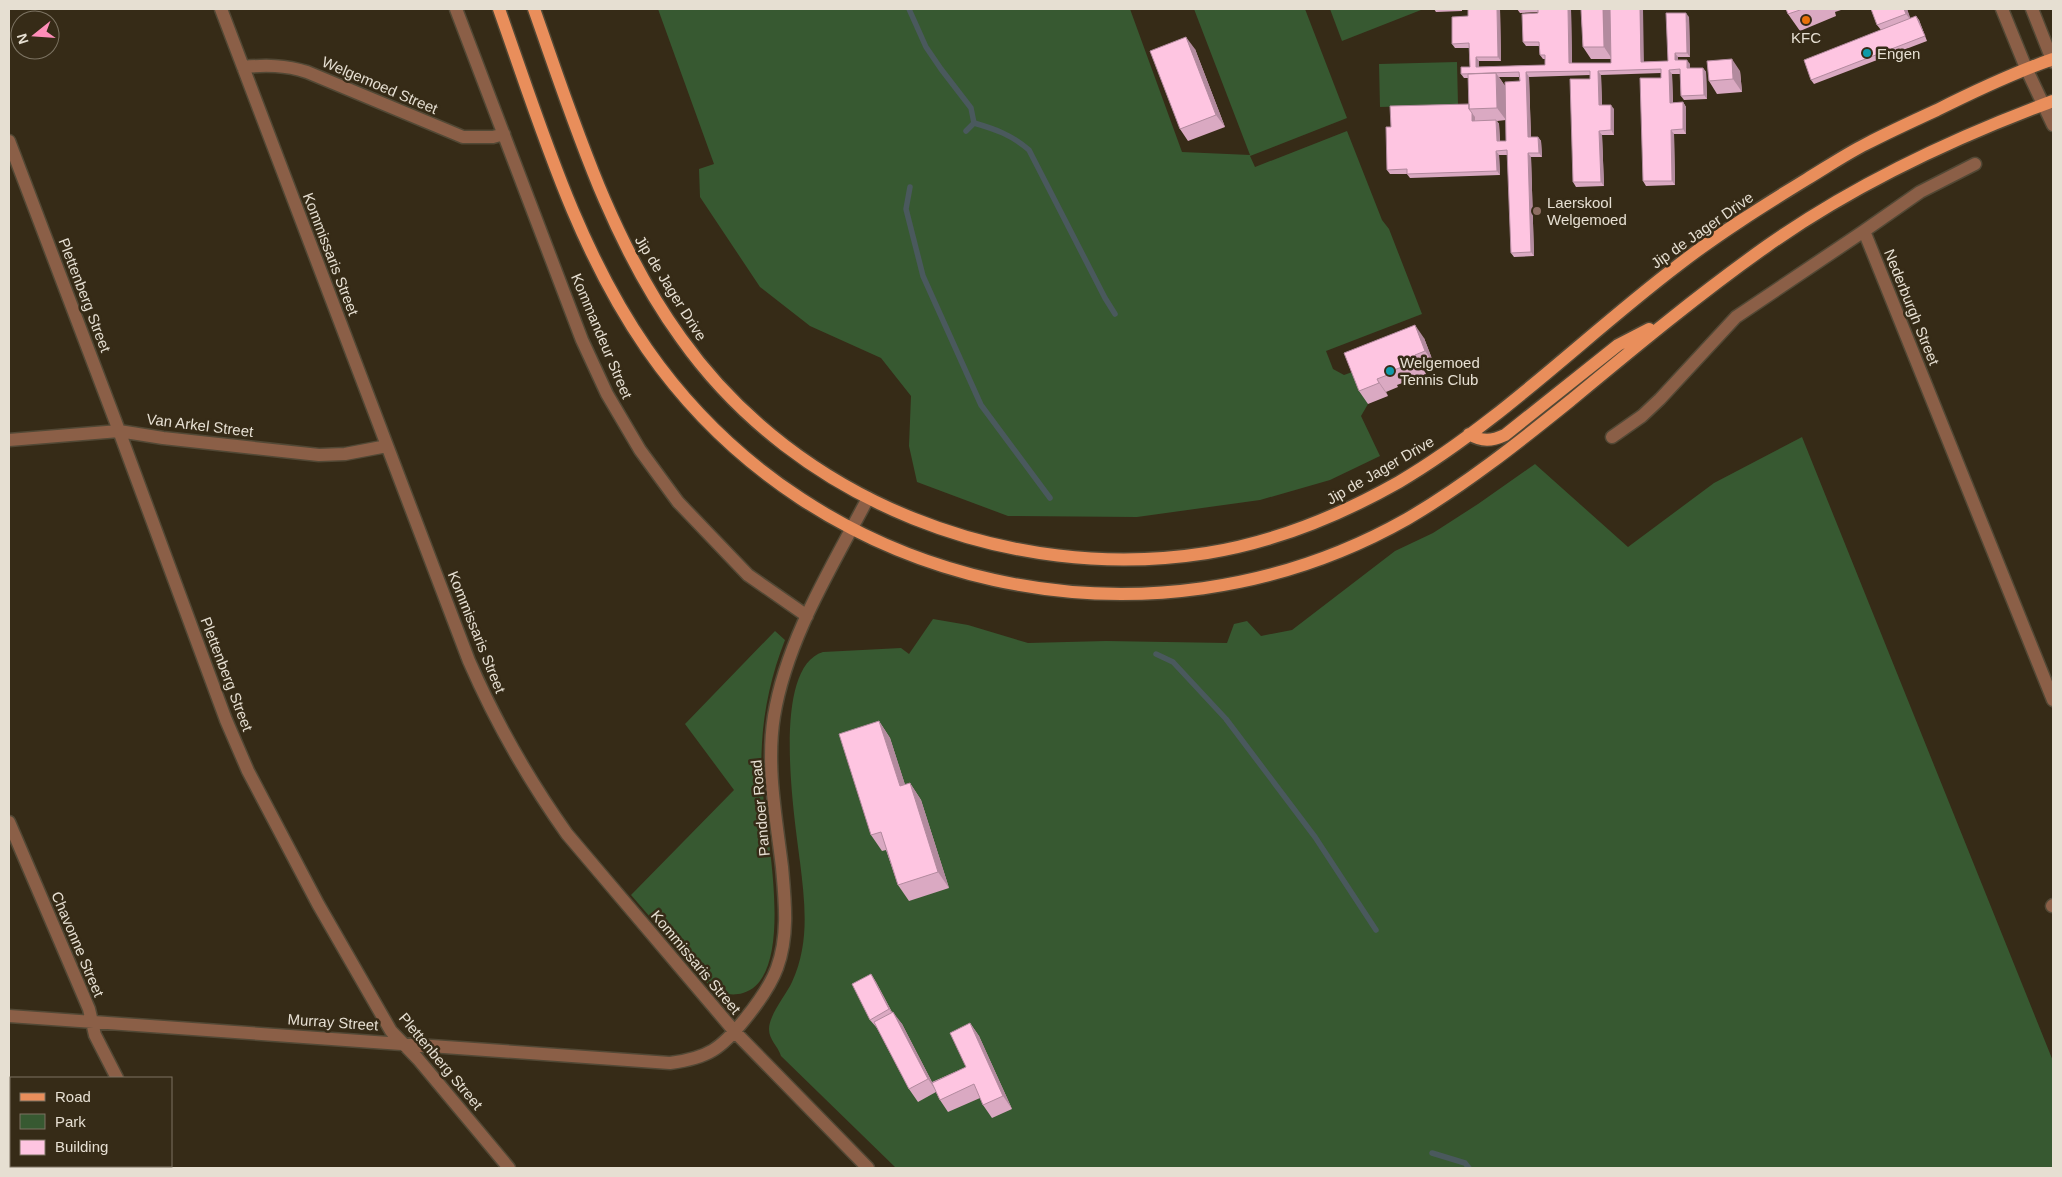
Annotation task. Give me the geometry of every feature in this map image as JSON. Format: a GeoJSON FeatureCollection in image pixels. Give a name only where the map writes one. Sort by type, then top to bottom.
{"type":"FeatureCollection","features":[{"type":"Feature","properties":{"kind":"main road"},"geometry":{"type":"LineString","coordinates":[[499,9],[552,157],[574,212],[612,292],[648,350],[693,408],[744,457],[800,500],[852,529],[925,561],[957,572],[1031,588],[1091,594],[1170,592],[1246,580],[1328,556],[1392,526],[1454,490],[1519,442],[1674,316],[1767,246],[1852,191],[1943,145],[2048,103]]}},
{"type":"Feature","properties":{"kind":"main road","name":"Jip de Jager Drive"},"geometry":{"type":"LineString","coordinates":[[534,9],[608,208],[632,259],[668,321],[697,360],[746,413],[790,450],[841,483],[868,498],[939,529],[1012,548],[1063,556],[1106,559],[1207,553],[1251,543],[1329,518],[1401,480],[1470,434],[1678,265],[1748,216],[1862,145],[2026,68],[2053,60]]}},
{"type":"Feature","properties":{"kind":"main road"},"geometry":{"type":"LineString","coordinates":[[1470,434],[1484,440],[1498,439],[1505,435],[1618,345],[1674,316]]}},
{"type":"Feature","properties":{"kind":"street","name":"Kommissaris Street"},"geometry":{"type":"LineString","coordinates":[[221,9],[469,661],[504,736],[523,770],[567,834],[734,1032],[868,1168]]}},
{"type":"Feature","properties":{"kind":"street","name":"Kommandeur Street"},"geometry":{"type":"LineString","coordinates":[[456,9],[582,340],[606,394],[640,450],[678,502],[748,575],[807,616]]}},
{"type":"Feature","properties":{"kind":"street"},"geometry":{"type":"LineString","coordinates":[[2002,9],[2026,68],[2048,103],[2053,125]]}},
{"type":"Feature","properties":{"kind":"street"},"geometry":{"type":"LineString","coordinates":[[2032,9],[2053,60]]}},
{"type":"Feature","properties":{"kind":"street","name":"Welgemoed Street"},"geometry":{"type":"LineString","coordinates":[[243,67],[288,66],[307,72],[463,137],[493,137],[504,134]]}},
{"type":"Feature","properties":{"kind":"street","name":"Plettenberg Street"},"geometry":{"type":"LineString","coordinates":[[9,141],[226,720],[248,771],[318,904],[391,1032],[418,1058],[509,1168]]}},
{"type":"Feature","properties":{"kind":"street"},"geometry":{"type":"LineString","coordinates":[[1612,437],[1642,416],[1660,399],[1736,317],[1920,192],[1975,164]]}},
{"type":"Feature","properties":{"kind":"street","name":"Nederburgh Street"},"geometry":{"type":"LineString","coordinates":[[1864,231],[2053,700]]}},
{"type":"Feature","properties":{"kind":"street","name":"Van Arkel Street"},"geometry":{"type":"LineString","coordinates":[[9,440],[119,431],[163,438],[319,455],[345,454],[387,446]]}},
{"type":"Feature","properties":{"kind":"street","name":"Pandoer Road"},"geometry":{"type":"LineString","coordinates":[[734,1032],[759,1002],[769,985],[782,949],[785,930],[785,902],[770,758],[774,716],[785,672],[807,616],[868,498]]}},
{"type":"Feature","properties":{"kind":"street","name":"Chavonne Street"},"geometry":{"type":"LineString","coordinates":[[9,822],[89,1009],[94,1035],[116,1077]]}},
{"type":"Feature","properties":{"kind":"street","name":"Murray Street"},"geometry":{"type":"LineString","coordinates":[[9,1016],[670,1063],[707,1053],[726,1042],[734,1032]]}},
{"type":"Feature","properties":{"kind":"green space"},"geometry":{"type":"Polygon","coordinates":[[[658,9],[1130,9],[1182,152],[1250,155],[1194,9],[1305,9],[1347,118],[1250,156],[1255,167],[1347,131],[1382,220],[1389,229],[1422,314],[1326,351],[1333,369],[1344,375],[1355,371],[1368,404],[1361,416],[1380,456],[1330,480],[1260,500],[1137,517],[1008,516],[917,482],[909,446],[911,396],[881,358],[810,326],[760,287],[700,197],[699,169],[714,164],[658,9]]]}},
{"type":"Feature","properties":{"kind":"green space"},"geometry":{"type":"Polygon","coordinates":[[[1330,9],[1421,9],[1421,10],[1342,41],[1330,9]]]}},
{"type":"Feature","properties":{"kind":"green space"},"geometry":{"type":"Polygon","coordinates":[[[1457,62],[1458,105],[1380,107],[1379,64],[1457,62]]]}},
{"type":"Feature","properties":{"kind":"green space"},"geometry":{"type":"Polygon","coordinates":[[[1802,437],[2053,1061],[2053,1168],[896,1168],[781,1056],[770,1036],[770,1023],[798,967],[802,953],[805,923],[791,781],[791,714],[796,686],[807,664],[823,652],[901,648],[909,654],[933,619],[968,625],[1028,643],[1106,641],[1227,643],[1234,624],[1247,621],[1261,636],[1292,630],[1395,551],[1433,533],[1535,464],[1628,547],[1714,483],[1802,437]]]}},
{"type":"Feature","properties":{"kind":"green space"},"geometry":{"type":"Polygon","coordinates":[[[775,631],[785,640],[776,665],[767,704],[761,762],[762,787],[772,870],[774,933],[769,961],[759,981],[743,993],[728,994],[708,984],[631,895],[734,790],[685,724],[775,631]]]}},
{"type":"Feature","properties":{"kind":"building"},"geometry":{"type":"Polygon","coordinates":[[[1468,9],[1497,9],[1498,57],[1476,57],[1476,67],[1545,65],[1545,55],[1540,55],[1539,42],[1523,42],[1522,14],[1538,13],[1538,9],[1568,9],[1569,63],[1611,63],[1610,9],[1640,9],[1641,62],[1668,61],[1666,13],[1686,13],[1687,53],[1675,53],[1675,60],[1687,60],[1687,68],[1703,68],[1704,95],[1681,96],[1680,69],[1669,70],[1670,103],[1683,102],[1683,129],[1671,130],[1672,181],[1643,181],[1640,78],[1661,78],[1661,69],[1598,71],[1599,105],[1611,105],[1611,130],[1599,131],[1601,182],[1573,182],[1570,79],[1590,79],[1590,71],[1526,72],[1528,137],[1538,137],[1539,153],[1528,153],[1531,252],[1511,253],[1507,150],[1496,151],[1497,171],[1407,174],[1407,169],[1387,170],[1386,127],[1391,127],[1390,106],[1469,104],[1472,121],[1496,120],[1497,141],[1506,141],[1505,82],[1520,81],[1519,72],[1461,74],[1461,67],[1470,67],[1469,43],[1452,44],[1452,17],[1468,16],[1468,9]]]}},
{"type":"Feature","properties":{"kind":"building"},"geometry":{"type":"Polygon","coordinates":[[[1581,9],[1603,9],[1604,47],[1583,47],[1581,9]]]}},
{"type":"Feature","properties":{"kind":"building"},"geometry":{"type":"Polygon","coordinates":[[[1786,9],[1803,9],[1788,14],[1786,9]]]}},
{"type":"Feature","properties":{"kind":"building"},"geometry":{"type":"Polygon","coordinates":[[[1871,9],[1904,9],[1906,14],[1877,25],[1871,9]]]}},
{"type":"Feature","properties":{"kind":"building","name":"Engen"},"geometry":{"type":"Polygon","coordinates":[[[1916,16],[1925,36],[1811,80],[1804,60],[1916,16]]]}},
{"type":"Feature","properties":{"kind":"building"},"geometry":{"type":"Polygon","coordinates":[[[1186,37],[1216,115],[1180,129],[1150,51],[1186,37]]]}},
{"type":"Feature","properties":{"kind":"building"},"geometry":{"type":"Polygon","coordinates":[[[1732,59],[1733,79],[1709,81],[1707,61],[1732,59]]]}},
{"type":"Feature","properties":{"kind":"building"},"geometry":{"type":"Polygon","coordinates":[[[1496,73],[1497,108],[1469,109],[1468,74],[1496,73]]]}},
{"type":"Feature","properties":{"kind":"building"},"geometry":{"type":"Polygon","coordinates":[[[1415,325],[1425,351],[1415,355],[1417,361],[1389,372],[1390,374],[1377,379],[1379,383],[1359,391],[1344,353],[1415,325]]]}},
{"type":"Feature","properties":{"kind":"building"},"geometry":{"type":"Polygon","coordinates":[[[879,721],[900,786],[910,783],[938,872],[898,885],[881,832],[871,835],[839,734],[879,721]]]}},
{"type":"Feature","properties":{"kind":"building"},"geometry":{"type":"Polygon","coordinates":[[[871,974],[889,1009],[870,1020],[852,984],[871,974]]]}},
{"type":"Feature","properties":{"kind":"building"},"geometry":{"type":"Polygon","coordinates":[[[893,1012],[928,1079],[909,1089],[874,1022],[893,1012]]]}},
{"type":"Feature","properties":{"kind":"building"},"geometry":{"type":"Polygon","coordinates":[[[970,1023],[1003,1096],[983,1105],[974,1084],[940,1100],[932,1083],[966,1067],[950,1033],[970,1023]]]}},
{"type":"Feature","properties":{"kind":"waterway"},"geometry":{"type":"LineString","coordinates":[[909,9],[926,47],[971,108],[974,123],[966,131]]}},
{"type":"Feature","properties":{"kind":"waterway"},"geometry":{"type":"LineString","coordinates":[[974,123],[1003,133],[1029,150],[1115,314]]}},
{"type":"Feature","properties":{"kind":"waterway"},"geometry":{"type":"LineString","coordinates":[[910,187],[906,209],[923,276],[981,405],[1050,498]]}},
{"type":"Feature","properties":{"kind":"waterway"},"geometry":{"type":"LineString","coordinates":[[1156,654],[1173,662],[1226,719],[1315,837],[1376,930]]}},
{"type":"Feature","properties":{"kind":"waterway"},"geometry":{"type":"LineString","coordinates":[[1432,1153],[1465,1163],[1469,1168]]}},
{"type":"Feature","properties":{"kind":"place","name":"KFC"},"geometry":{"type":"Point","coordinates":[1806,20]}},
{"type":"Feature","properties":{"kind":"place","name":"Engen"},"geometry":{"type":"Point","coordinates":[1867,53]}},
{"type":"Feature","properties":{"kind":"place","name":"Laerskool Welgemoed"},"geometry":{"type":"Point","coordinates":[1537,211]}},
{"type":"Feature","properties":{"kind":"place","name":"Welgemoed Tennis Club"},"geometry":{"type":"Point","coordinates":[1390,371]}}]}
